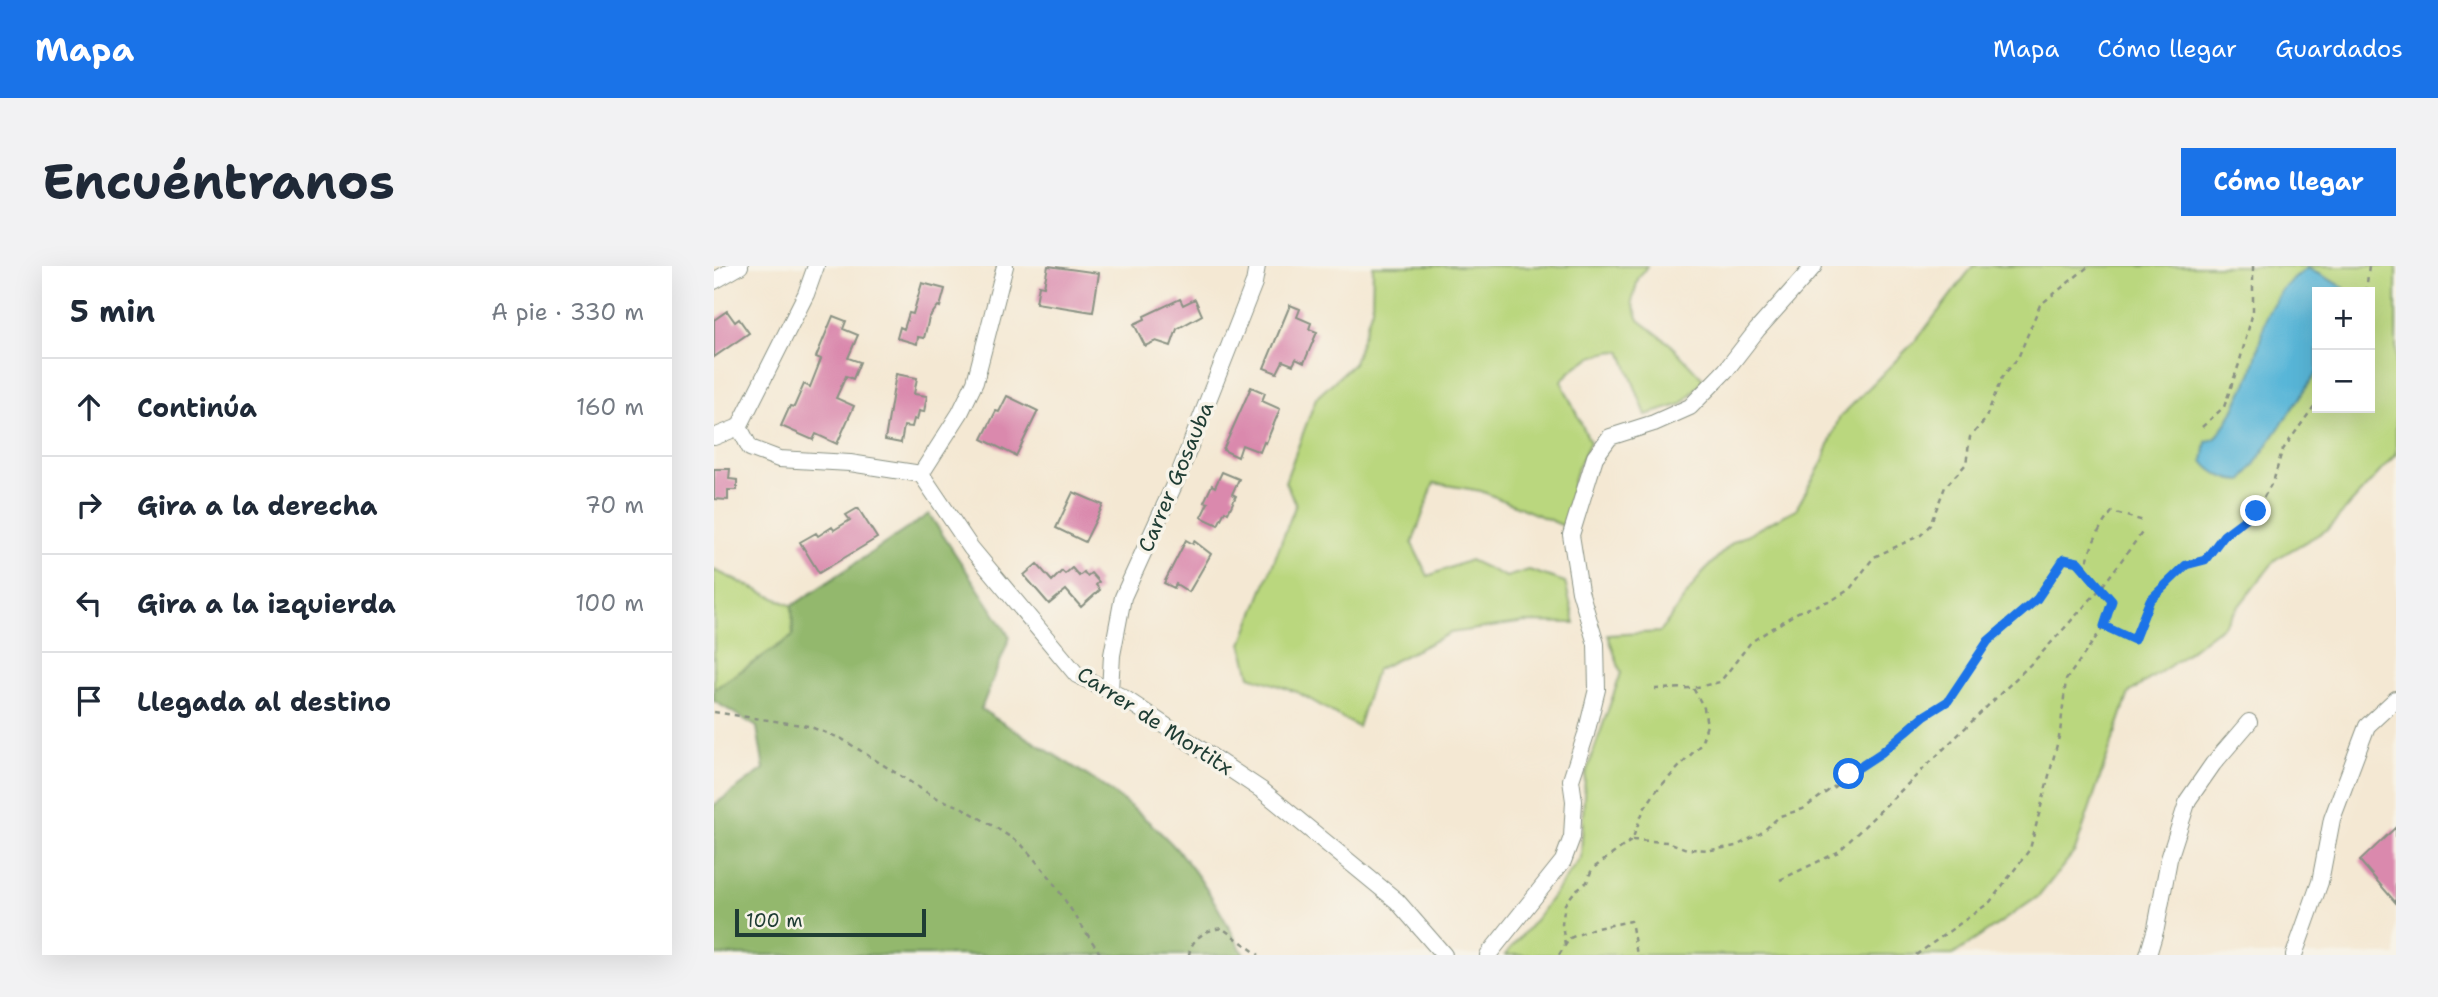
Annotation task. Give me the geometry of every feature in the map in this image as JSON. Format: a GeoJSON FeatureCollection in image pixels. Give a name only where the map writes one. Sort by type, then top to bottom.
{"type":"FeatureCollection","features":[{"type":"Feature","properties":{"kind":"street"},"geometry":{"type":"LineString","coordinates":[[714,281],[740,266]]}},
{"type":"Feature","properties":{"kind":"street"},"geometry":{"type":"LineString","coordinates":[[714,437],[739,427],[806,294],[816,266]]}},
{"type":"Feature","properties":{"kind":"street"},"geometry":{"type":"LineString","coordinates":[[739,427],[750,448],[779,459],[850,463],[920,474],[960,413],[975,382],[1005,266]]}},
{"type":"Feature","properties":{"kind":"street","name":"Carrer Gosauba"},"geometry":{"type":"LineString","coordinates":[[1110,691],[1112,655],[1123,597],[1184,462],[1254,283],[1256,266]]}},
{"type":"Feature","properties":{"kind":"street"},"geometry":{"type":"LineString","coordinates":[[1488,955],[1563,861],[1572,837],[1574,801],[1571,780],[1597,689],[1596,644],[1580,591],[1571,535],[1595,457],[1610,437],[1654,423],[1690,407],[1726,370],[1757,330],[1814,266]]}},
{"type":"Feature","properties":{"kind":"street","name":"Carrer de Mortitx"},"geometry":{"type":"LineString","coordinates":[[920,474],[971,548],[1077,675],[1110,691],[1263,791],[1397,901],[1444,955]]}},
{"type":"Feature","properties":{"kind":"street"},"geometry":{"type":"LineString","coordinates":[[2294,955],[2320,881],[2332,819],[2367,726],[2396,699]]}},
{"type":"Feature","properties":{"kind":"street"},"geometry":{"type":"LineString","coordinates":[[2148,955],[2169,859],[2188,800],[2213,764],[2249,723]]}},
{"type":"Feature","properties":{"kind":"path"},"geometry":{"type":"LineString","coordinates":[[1655,689],[1693,688],[1720,682],[1751,642],[1798,612],[1833,599],[1850,589],[1874,557],[1921,535],[1930,525],[1945,487],[1966,464],[1970,437],[1985,420],[2002,377],[2018,358],[2040,305],[2089,266]]}},
{"type":"Feature","properties":{"kind":"path"},"geometry":{"type":"LineString","coordinates":[[2202,427],[2224,407],[2239,364],[2253,312],[2253,266]]}},
{"type":"Feature","properties":{"kind":"path"},"geometry":{"type":"LineString","coordinates":[[2367,287],[2369,266]]}},
{"type":"Feature","properties":{"kind":"path"},"geometry":{"type":"LineString","coordinates":[[2104,626],[2134,640],[2150,600],[2186,565],[2205,560],[2224,535],[2256,511],[2274,479],[2282,451],[2312,409]]}},
{"type":"Feature","properties":{"kind":"path"},"geometry":{"type":"LineString","coordinates":[[2085,570],[2094,541],[2112,512],[2144,522]]}},
{"type":"Feature","properties":{"kind":"path"},"geometry":{"type":"LineString","coordinates":[[1780,880],[1838,852],[2039,656],[2101,589],[2144,530]]}},
{"type":"Feature","properties":{"kind":"path"},"geometry":{"type":"LineString","coordinates":[[1632,840],[1668,842],[1687,849],[1711,850],[1736,846],[1761,832],[1780,816],[1803,809],[1881,753],[1924,716],[1948,701],[1988,641],[2037,599],[2064,559],[2078,562],[2112,601],[2104,626],[2066,680],[2060,733],[2030,849],[1990,902],[1916,955]]}},
{"type":"Feature","properties":{"kind":"path"},"geometry":{"type":"LineString","coordinates":[[1565,945],[1562,924],[1565,904],[1576,890],[1587,882],[1592,869],[1632,840],[1644,809],[1657,790],[1701,744],[1707,725],[1704,708],[1693,688]]}},
{"type":"Feature","properties":{"kind":"path"},"geometry":{"type":"LineString","coordinates":[[714,712],[808,726],[842,739],[934,797],[961,807],[998,829],[1021,844],[1049,876],[1101,955]]}},
{"type":"Feature","properties":{"kind":"path"},"geometry":{"type":"LineString","coordinates":[[1559,955],[1570,938],[1592,929],[1631,920],[1637,955]]}},
{"type":"Feature","properties":{"kind":"path"},"geometry":{"type":"LineString","coordinates":[[1188,955],[1188,950],[1199,936],[1208,930],[1222,928],[1259,955]]}},
{"type":"Feature","properties":{"kind":"green space"},"geometry":{"type":"Polygon","coordinates":[[[1373,266],[1647,266],[1638,279],[1632,302],[1639,320],[1670,344],[1704,380],[1682,404],[1646,415],[1621,351],[1596,356],[1581,364],[1561,381],[1590,442],[1575,474],[1564,526],[1481,491],[1434,483],[1412,544],[1428,576],[1470,560],[1506,577],[1529,570],[1565,582],[1575,623],[1525,622],[1450,633],[1376,670],[1358,727],[1297,692],[1250,676],[1242,644],[1296,504],[1285,482],[1316,398],[1354,363],[1372,308],[1373,266]]]}},
{"type":"Feature","properties":{"kind":"green space"},"geometry":{"type":"Polygon","coordinates":[[[1973,266],[2396,266],[2396,454],[2328,529],[2276,559],[2224,625],[2129,693],[2075,851],[2039,896],[1953,955],[1505,955],[1536,919],[1581,857],[1585,776],[1621,673],[1608,635],[1660,632],[1703,572],[1733,542],[1796,509],[1822,463],[1839,418],[1918,338],[1973,266]]]}},
{"type":"Feature","properties":{"kind":"green space"},"geometry":{"type":"Polygon","coordinates":[[[929,514],[1010,637],[981,709],[1104,787],[1149,822],[1192,868],[1244,955],[714,955],[714,805],[764,769],[757,727],[714,701],[714,689],[793,636],[792,606],[929,514]]]}},
{"type":"Feature","properties":{"kind":"green space"},"geometry":{"type":"Polygon","coordinates":[[[714,570],[792,606],[793,636],[714,689],[714,570]]]}},
{"type":"Feature","properties":{"kind":"water"},"geometry":{"type":"Polygon","coordinates":[[[2307,268],[2344,287],[2312,287],[2312,379],[2243,481],[2237,481],[2215,473],[2203,461],[2206,442],[2216,438],[2229,419],[2252,372],[2267,314],[2282,289],[2307,268]]]}},
{"type":"Feature","properties":{"kind":"building"},"geometry":{"type":"Polygon","coordinates":[[[1048,266],[1099,273],[1093,312],[1036,303],[1039,285],[1044,286],[1048,266]]]}},
{"type":"Feature","properties":{"kind":"building"},"geometry":{"type":"Polygon","coordinates":[[[922,283],[945,289],[940,307],[938,306],[929,318],[924,338],[918,337],[917,344],[897,338],[900,327],[904,329],[909,313],[913,314],[922,283]]]}},
{"type":"Feature","properties":{"kind":"building"},"geometry":{"type":"Polygon","coordinates":[[[1180,299],[1183,305],[1195,299],[1202,315],[1177,329],[1171,346],[1156,341],[1145,346],[1134,324],[1145,319],[1144,316],[1180,299]]]}},
{"type":"Feature","properties":{"kind":"building"},"geometry":{"type":"Polygon","coordinates":[[[1290,305],[1300,309],[1297,317],[1311,323],[1309,329],[1317,332],[1304,363],[1296,359],[1293,365],[1283,361],[1277,373],[1264,368],[1290,305]]]}},
{"type":"Feature","properties":{"kind":"building"},"geometry":{"type":"Polygon","coordinates":[[[727,311],[735,322],[739,319],[749,333],[714,357],[714,320],[727,311]]]}},
{"type":"Feature","properties":{"kind":"building"},"geometry":{"type":"Polygon","coordinates":[[[833,316],[846,321],[843,329],[858,335],[848,358],[860,362],[853,379],[846,376],[836,398],[854,406],[837,444],[816,434],[813,440],[781,426],[790,406],[794,407],[804,384],[810,387],[821,359],[816,357],[833,316]]]}},
{"type":"Feature","properties":{"kind":"building"},"geometry":{"type":"Polygon","coordinates":[[[896,374],[917,378],[914,394],[927,396],[924,412],[919,411],[912,427],[904,426],[901,443],[885,440],[896,374]]]}},
{"type":"Feature","properties":{"kind":"building"},"geometry":{"type":"Polygon","coordinates":[[[1251,387],[1265,393],[1262,401],[1280,409],[1260,452],[1242,445],[1238,457],[1223,450],[1251,387]]]}},
{"type":"Feature","properties":{"kind":"building"},"geometry":{"type":"Polygon","coordinates":[[[1007,396],[1038,411],[1016,456],[982,439],[1007,396]]]}},
{"type":"Feature","properties":{"kind":"building"},"geometry":{"type":"Polygon","coordinates":[[[714,469],[730,469],[729,479],[737,480],[737,490],[728,490],[728,500],[714,499],[714,469]]]}},
{"type":"Feature","properties":{"kind":"building"},"geometry":{"type":"Polygon","coordinates":[[[1222,472],[1239,479],[1232,494],[1236,496],[1228,513],[1225,511],[1218,525],[1201,517],[1208,503],[1204,502],[1222,472]]]}},
{"type":"Feature","properties":{"kind":"building"},"geometry":{"type":"Polygon","coordinates":[[[1073,492],[1103,505],[1085,542],[1056,528],[1073,492]]]}},
{"type":"Feature","properties":{"kind":"building"},"geometry":{"type":"Polygon","coordinates":[[[858,508],[877,538],[819,573],[800,542],[816,533],[818,536],[832,527],[834,530],[850,520],[846,515],[858,508]]]}},
{"type":"Feature","properties":{"kind":"building"},"geometry":{"type":"Polygon","coordinates":[[[1186,540],[1193,544],[1194,541],[1211,554],[1189,592],[1176,584],[1174,588],[1164,583],[1186,540]]]}},
{"type":"Feature","properties":{"kind":"building"},"geometry":{"type":"Polygon","coordinates":[[[1037,564],[1052,581],[1062,571],[1065,574],[1072,568],[1079,576],[1084,572],[1087,576],[1091,573],[1099,582],[1096,585],[1100,590],[1081,607],[1066,590],[1049,604],[1024,575],[1037,564]]]}},
{"type":"Feature","properties":{"kind":"building"},"geometry":{"type":"Polygon","coordinates":[[[2396,827],[2396,903],[2360,861],[2396,827]]]}},
{"type":"Feature","properties":{"kind":"route"},"geometry":{"type":"LineString","coordinates":[[1849,774],[1881,753],[1924,716],[1948,701],[1988,641],[2037,599],[2064,559],[2078,562],[2112,601],[2104,626],[2134,640],[2150,600],[2186,565],[2205,560],[2224,535],[2256,511]]}}]}
